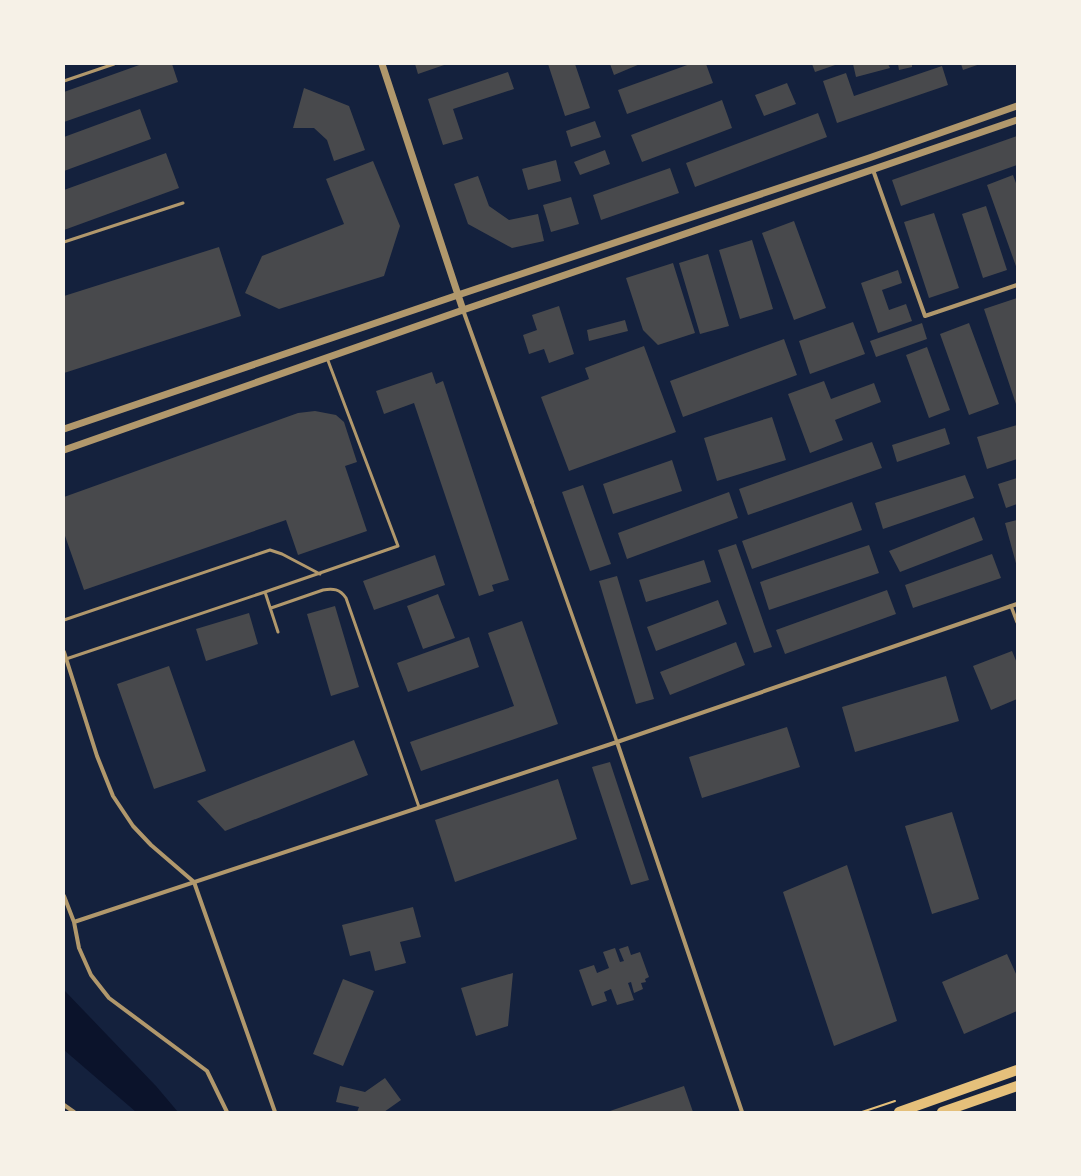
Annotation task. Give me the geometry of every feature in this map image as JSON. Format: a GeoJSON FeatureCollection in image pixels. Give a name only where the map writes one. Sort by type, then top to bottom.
{"type":"FeatureCollection","features":[{"type":"Feature","properties":{"kind":"main road"},"geometry":{"type":"LineString","coordinates":[[898,1112],[1017,1070]]}},
{"type":"Feature","properties":{"kind":"main road"},"geometry":{"type":"LineString","coordinates":[[942,1112],[1017,1086]]}},
{"type":"Feature","properties":{"kind":"street"},"geometry":{"type":"LineString","coordinates":[[382,64],[458,295],[617,742],[742,1112]]}},
{"type":"Feature","properties":{"kind":"street"},"geometry":{"type":"LineString","coordinates":[[64,429],[458,295],[869,158],[1017,106]]}},
{"type":"Feature","properties":{"kind":"street"},"geometry":{"type":"LineString","coordinates":[[64,450],[464,310],[1017,120]]}},
{"type":"Feature","properties":{"kind":"street"},"geometry":{"type":"LineString","coordinates":[[873,170],[925,316],[1017,284]]}},
{"type":"Feature","properties":{"kind":"street"},"geometry":{"type":"LineString","coordinates":[[74,922],[617,742],[1017,604]]}},
{"type":"Feature","properties":{"kind":"street"},"geometry":{"type":"LineString","coordinates":[[1012,606],[1017,622]]}},
{"type":"Feature","properties":{"kind":"street"},"geometry":{"type":"LineString","coordinates":[[64,652],[98,756],[113,796],[133,826],[151,845],[194,882],[275,1112]]}},
{"type":"Feature","properties":{"kind":"street"},"geometry":{"type":"LineString","coordinates":[[64,896],[74,922],[79,948],[91,975],[109,998],[208,1072],[227,1112]]}},
{"type":"Feature","properties":{"kind":"street"},"geometry":{"type":"LineString","coordinates":[[64,1105],[74,1112]]}},
{"type":"Feature","properties":{"kind":"lane"},"geometry":{"type":"LineString","coordinates":[[64,81],[114,64]]}},
{"type":"Feature","properties":{"kind":"lane"},"geometry":{"type":"LineString","coordinates":[[64,242],[183,203]]}},
{"type":"Feature","properties":{"kind":"lane"},"geometry":{"type":"LineString","coordinates":[[66,659],[320,574],[398,546],[327,358]]}},
{"type":"Feature","properties":{"kind":"lane"},"geometry":{"type":"LineString","coordinates":[[64,620],[270,550],[282,554],[320,574]]}},
{"type":"Feature","properties":{"kind":"lane"},"geometry":{"type":"LineString","coordinates":[[271,608],[330,588],[342,592],[346,598],[419,807]]}},
{"type":"Feature","properties":{"kind":"lane"},"geometry":{"type":"LineString","coordinates":[[265,592],[278,632]]}},
{"type":"Feature","properties":{"kind":"water"},"geometry":{"type":"Polygon","coordinates":[[[64,990],[156,1086],[178,1112],[136,1112],[64,1050],[64,990]]]}},
{"type":"Feature","properties":{"kind":"building"},"geometry":{"type":"Polygon","coordinates":[[[142,64],[172,64],[178,82],[64,122],[64,92],[142,64]]]}},
{"type":"Feature","properties":{"kind":"building"},"geometry":{"type":"Polygon","coordinates":[[[415,64],[447,64],[418,74],[415,64]]]}},
{"type":"Feature","properties":{"kind":"building"},"geometry":{"type":"Polygon","coordinates":[[[548,64],[575,64],[590,108],[565,116],[548,64]]]}},
{"type":"Feature","properties":{"kind":"building"},"geometry":{"type":"Polygon","coordinates":[[[610,64],[640,64],[614,75],[610,64]]]}},
{"type":"Feature","properties":{"kind":"building"},"geometry":{"type":"Polygon","coordinates":[[[690,64],[706,64],[713,83],[627,114],[618,90],[690,64]]]}},
{"type":"Feature","properties":{"kind":"building"},"geometry":{"type":"Polygon","coordinates":[[[812,64],[838,64],[815,72],[812,64]]]}},
{"type":"Feature","properties":{"kind":"building"},"geometry":{"type":"Polygon","coordinates":[[[853,64],[888,64],[890,68],[856,77],[853,64]]]}},
{"type":"Feature","properties":{"kind":"building"},"geometry":{"type":"Polygon","coordinates":[[[898,64],[912,64],[912,67],[899,70],[898,64]]]}},
{"type":"Feature","properties":{"kind":"building"},"geometry":{"type":"Polygon","coordinates":[[[961,64],[980,64],[963,70],[961,64]]]}},
{"type":"Feature","properties":{"kind":"building"},"geometry":{"type":"Polygon","coordinates":[[[942,66],[948,85],[837,123],[823,81],[846,73],[854,96],[942,66]]]}},
{"type":"Feature","properties":{"kind":"building"},"geometry":{"type":"Polygon","coordinates":[[[508,72],[514,89],[453,109],[463,139],[443,145],[428,99],[508,72]]]}},
{"type":"Feature","properties":{"kind":"building"},"geometry":{"type":"Polygon","coordinates":[[[787,83],[796,104],[764,116],[755,95],[787,83]]]}},
{"type":"Feature","properties":{"kind":"building"},"geometry":{"type":"Polygon","coordinates":[[[304,88],[349,106],[365,150],[334,161],[327,140],[314,128],[293,128],[304,88]]]}},
{"type":"Feature","properties":{"kind":"building"},"geometry":{"type":"Polygon","coordinates":[[[722,100],[732,128],[642,162],[631,135],[722,100]]]}},
{"type":"Feature","properties":{"kind":"building"},"geometry":{"type":"Polygon","coordinates":[[[140,109],[151,139],[64,171],[64,137],[140,109]]]}},
{"type":"Feature","properties":{"kind":"building"},"geometry":{"type":"Polygon","coordinates":[[[818,113],[827,137],[695,187],[686,163],[818,113]]]}},
{"type":"Feature","properties":{"kind":"building"},"geometry":{"type":"Polygon","coordinates":[[[595,121],[601,137],[571,147],[566,131],[595,121]]]}},
{"type":"Feature","properties":{"kind":"building"},"geometry":{"type":"Polygon","coordinates":[[[1017,136],[1017,165],[901,206],[892,180],[1017,136]]]}},
{"type":"Feature","properties":{"kind":"building"},"geometry":{"type":"Polygon","coordinates":[[[605,150],[610,164],[580,175],[574,162],[605,150]]]}},
{"type":"Feature","properties":{"kind":"building"},"geometry":{"type":"Polygon","coordinates":[[[166,153],[179,188],[64,230],[64,190],[166,153]]]}},
{"type":"Feature","properties":{"kind":"building"},"geometry":{"type":"Polygon","coordinates":[[[556,160],[561,181],[528,190],[522,169],[556,160]]]}},
{"type":"Feature","properties":{"kind":"building"},"geometry":{"type":"Polygon","coordinates":[[[373,161],[400,226],[384,276],[279,309],[245,293],[262,256],[344,224],[326,179],[373,161]]]}},
{"type":"Feature","properties":{"kind":"building"},"geometry":{"type":"Polygon","coordinates":[[[670,168],[679,193],[601,220],[593,195],[670,168]]]}},
{"type":"Feature","properties":{"kind":"building"},"geometry":{"type":"Polygon","coordinates":[[[1013,175],[1017,186],[1017,269],[987,185],[1013,175]]]}},
{"type":"Feature","properties":{"kind":"building"},"geometry":{"type":"Polygon","coordinates":[[[478,176],[489,206],[509,220],[538,214],[544,241],[512,248],[468,224],[454,184],[478,176]]]}},
{"type":"Feature","properties":{"kind":"building"},"geometry":{"type":"Polygon","coordinates":[[[571,197],[579,224],[551,232],[543,205],[571,197]]]}},
{"type":"Feature","properties":{"kind":"building"},"geometry":{"type":"Polygon","coordinates":[[[986,206],[1007,270],[983,278],[962,214],[986,206]]]}},
{"type":"Feature","properties":{"kind":"building"},"geometry":{"type":"Polygon","coordinates":[[[934,213],[959,288],[929,298],[904,222],[934,213]]]}},
{"type":"Feature","properties":{"kind":"building"},"geometry":{"type":"Polygon","coordinates":[[[794,221],[826,308],[794,320],[762,233],[794,221]]]}},
{"type":"Feature","properties":{"kind":"building"},"geometry":{"type":"Polygon","coordinates":[[[752,240],[773,309],[740,319],[719,250],[752,240]]]}},
{"type":"Feature","properties":{"kind":"building"},"geometry":{"type":"Polygon","coordinates":[[[219,247],[241,316],[64,373],[64,296],[219,247]]]}},
{"type":"Feature","properties":{"kind":"building"},"geometry":{"type":"Polygon","coordinates":[[[708,254],[729,326],[700,334],[679,263],[708,254]]]}},
{"type":"Feature","properties":{"kind":"building"},"geometry":{"type":"Polygon","coordinates":[[[673,263],[695,333],[658,345],[643,330],[626,278],[673,263]]]}},
{"type":"Feature","properties":{"kind":"building"},"geometry":{"type":"Polygon","coordinates":[[[898,270],[902,283],[882,290],[889,310],[906,304],[912,321],[878,333],[861,283],[898,270]]]}},
{"type":"Feature","properties":{"kind":"building"},"geometry":{"type":"Polygon","coordinates":[[[1017,298],[1017,407],[984,309],[1017,298]]]}},
{"type":"Feature","properties":{"kind":"building"},"geometry":{"type":"Polygon","coordinates":[[[559,306],[574,354],[549,363],[544,349],[529,354],[523,335],[537,330],[532,315],[559,306]]]}},
{"type":"Feature","properties":{"kind":"building"},"geometry":{"type":"Polygon","coordinates":[[[625,320],[628,331],[589,341],[587,330],[625,320]]]}},
{"type":"Feature","properties":{"kind":"building"},"geometry":{"type":"Polygon","coordinates":[[[853,322],[865,354],[810,374],[799,341],[853,322]]]}},
{"type":"Feature","properties":{"kind":"building"},"geometry":{"type":"Polygon","coordinates":[[[922,323],[927,339],[876,357],[870,341],[922,323]]]}},
{"type":"Feature","properties":{"kind":"building"},"geometry":{"type":"Polygon","coordinates":[[[969,323],[999,404],[969,415],[940,334],[969,323]]]}},
{"type":"Feature","properties":{"kind":"building"},"geometry":{"type":"Polygon","coordinates":[[[784,339],[797,375],[683,417],[670,381],[784,339]]]}},
{"type":"Feature","properties":{"kind":"building"},"geometry":{"type":"Polygon","coordinates":[[[644,346],[676,432],[569,471],[541,397],[589,379],[585,368],[644,346]]]}},
{"type":"Feature","properties":{"kind":"building"},"geometry":{"type":"Polygon","coordinates":[[[927,347],[950,410],[929,418],[906,355],[927,347]]]}},
{"type":"Feature","properties":{"kind":"building"},"geometry":{"type":"Polygon","coordinates":[[[432,372],[436,384],[443,381],[509,580],[492,585],[494,591],[479,596],[414,403],[384,414],[376,391],[432,372]]]}},
{"type":"Feature","properties":{"kind":"building"},"geometry":{"type":"Polygon","coordinates":[[[824,381],[831,399],[874,383],[881,402],[835,420],[843,440],[810,453],[788,394],[824,381]]]}},
{"type":"Feature","properties":{"kind":"building"},"geometry":{"type":"Polygon","coordinates":[[[315,411],[336,415],[344,422],[357,462],[345,466],[367,531],[298,555],[286,520],[84,590],[64,533],[64,497],[298,413],[315,411]]]}},
{"type":"Feature","properties":{"kind":"building"},"geometry":{"type":"Polygon","coordinates":[[[772,417],[786,460],[717,481],[704,438],[772,417]]]}},
{"type":"Feature","properties":{"kind":"building"},"geometry":{"type":"Polygon","coordinates":[[[1017,425],[1017,459],[987,469],[977,437],[1017,425]]]}},
{"type":"Feature","properties":{"kind":"building"},"geometry":{"type":"Polygon","coordinates":[[[945,428],[950,444],[897,462],[892,445],[945,428]]]}},
{"type":"Feature","properties":{"kind":"building"},"geometry":{"type":"Polygon","coordinates":[[[872,442],[882,468],[748,515],[739,489],[872,442]]]}},
{"type":"Feature","properties":{"kind":"building"},"geometry":{"type":"Polygon","coordinates":[[[672,460],[682,491],[613,514],[603,484],[672,460]]]}},
{"type":"Feature","properties":{"kind":"building"},"geometry":{"type":"Polygon","coordinates":[[[965,475],[974,498],[883,529],[875,503],[965,475]]]}},
{"type":"Feature","properties":{"kind":"building"},"geometry":{"type":"Polygon","coordinates":[[[1017,478],[1017,504],[1006,508],[998,484],[1017,478]]]}},
{"type":"Feature","properties":{"kind":"building"},"geometry":{"type":"Polygon","coordinates":[[[583,485],[611,564],[590,571],[562,492],[583,485]]]}},
{"type":"Feature","properties":{"kind":"building"},"geometry":{"type":"Polygon","coordinates":[[[729,492],[738,518],[627,559],[618,533],[729,492]]]}},
{"type":"Feature","properties":{"kind":"building"},"geometry":{"type":"Polygon","coordinates":[[[852,502],[862,530],[752,569],[742,541],[852,502]]]}},
{"type":"Feature","properties":{"kind":"building"},"geometry":{"type":"Polygon","coordinates":[[[974,517],[983,540],[900,572],[889,551],[974,517]]]}},
{"type":"Feature","properties":{"kind":"building"},"geometry":{"type":"Polygon","coordinates":[[[1017,520],[1017,567],[1005,523],[1017,520]]]}},
{"type":"Feature","properties":{"kind":"building"},"geometry":{"type":"Polygon","coordinates":[[[736,544],[772,647],[754,653],[718,550],[736,544]]]}},
{"type":"Feature","properties":{"kind":"building"},"geometry":{"type":"Polygon","coordinates":[[[869,545],[879,573],[769,610],[760,582],[869,545]]]}},
{"type":"Feature","properties":{"kind":"building"},"geometry":{"type":"Polygon","coordinates":[[[992,554],[1001,578],[913,608],[905,585],[992,554]]]}},
{"type":"Feature","properties":{"kind":"building"},"geometry":{"type":"Polygon","coordinates":[[[435,555],[445,585],[374,610],[363,581],[435,555]]]}},
{"type":"Feature","properties":{"kind":"building"},"geometry":{"type":"Polygon","coordinates":[[[704,560],[711,582],[646,602],[639,580],[704,560]]]}},
{"type":"Feature","properties":{"kind":"building"},"geometry":{"type":"Polygon","coordinates":[[[617,576],[654,699],[636,704],[599,581],[617,576]]]}},
{"type":"Feature","properties":{"kind":"building"},"geometry":{"type":"Polygon","coordinates":[[[887,590],[896,614],[785,654],[776,630],[887,590]]]}},
{"type":"Feature","properties":{"kind":"building"},"geometry":{"type":"Polygon","coordinates":[[[438,594],[455,638],[423,649],[407,606],[438,594]]]}},
{"type":"Feature","properties":{"kind":"building"},"geometry":{"type":"Polygon","coordinates":[[[718,600],[727,624],[656,651],[647,627],[718,600]]]}},
{"type":"Feature","properties":{"kind":"building"},"geometry":{"type":"Polygon","coordinates":[[[335,606],[359,687],[331,696],[307,614],[335,606]]]}},
{"type":"Feature","properties":{"kind":"building"},"geometry":{"type":"Polygon","coordinates":[[[249,613],[258,644],[206,661],[196,629],[249,613]]]}},
{"type":"Feature","properties":{"kind":"building"},"geometry":{"type":"Polygon","coordinates":[[[522,621],[558,724],[421,771],[410,742],[514,706],[488,633],[522,621]]]}},
{"type":"Feature","properties":{"kind":"building"},"geometry":{"type":"Polygon","coordinates":[[[469,637],[479,667],[408,692],[397,663],[469,637]]]}},
{"type":"Feature","properties":{"kind":"building"},"geometry":{"type":"Polygon","coordinates":[[[736,642],[745,665],[670,695],[660,672],[736,642]]]}},
{"type":"Feature","properties":{"kind":"building"},"geometry":{"type":"Polygon","coordinates":[[[1012,651],[1017,663],[1017,699],[991,710],[973,666],[1012,651]]]}},
{"type":"Feature","properties":{"kind":"building"},"geometry":{"type":"Polygon","coordinates":[[[169,666],[206,771],[154,789],[117,684],[169,666]]]}},
{"type":"Feature","properties":{"kind":"building"},"geometry":{"type":"Polygon","coordinates":[[[946,676],[959,721],[855,752],[842,707],[946,676]]]}},
{"type":"Feature","properties":{"kind":"building"},"geometry":{"type":"Polygon","coordinates":[[[787,727],[800,767],[702,798],[689,757],[787,727]]]}},
{"type":"Feature","properties":{"kind":"building"},"geometry":{"type":"Polygon","coordinates":[[[354,740],[368,775],[225,831],[197,801],[354,740]]]}},
{"type":"Feature","properties":{"kind":"building"},"geometry":{"type":"Polygon","coordinates":[[[610,762],[649,880],[631,885],[592,767],[610,762]]]}},
{"type":"Feature","properties":{"kind":"building"},"geometry":{"type":"Polygon","coordinates":[[[558,779],[577,839],[455,882],[435,820],[558,779]]]}},
{"type":"Feature","properties":{"kind":"building"},"geometry":{"type":"Polygon","coordinates":[[[952,812],[979,899],[932,914],[905,826],[952,812]]]}},
{"type":"Feature","properties":{"kind":"building"},"geometry":{"type":"Polygon","coordinates":[[[847,865],[897,1021],[834,1046],[783,892],[847,865]]]}},
{"type":"Feature","properties":{"kind":"building"},"geometry":{"type":"Polygon","coordinates":[[[413,907],[421,937],[400,942],[406,963],[375,971],[370,951],[350,956],[342,925],[413,907]]]}},
{"type":"Feature","properties":{"kind":"building"},"geometry":{"type":"Polygon","coordinates":[[[628,946],[631,955],[640,952],[649,977],[645,979],[646,982],[641,983],[643,989],[634,993],[631,982],[628,983],[634,1000],[617,1005],[611,989],[604,992],[607,1001],[592,1006],[579,970],[594,965],[597,973],[609,968],[603,952],[615,948],[620,962],[624,961],[619,949],[628,946]]]}},
{"type":"Feature","properties":{"kind":"building"},"geometry":{"type":"Polygon","coordinates":[[[1007,954],[1017,976],[1017,1011],[964,1034],[942,982],[1007,954]]]}},
{"type":"Feature","properties":{"kind":"building"},"geometry":{"type":"Polygon","coordinates":[[[513,973],[508,1026],[476,1036],[461,988],[513,973]]]}},
{"type":"Feature","properties":{"kind":"building"},"geometry":{"type":"Polygon","coordinates":[[[343,979],[374,991],[343,1066],[313,1054],[343,979]]]}},
{"type":"Feature","properties":{"kind":"building"},"geometry":{"type":"Polygon","coordinates":[[[385,1078],[401,1100],[384,1112],[357,1112],[359,1107],[336,1102],[340,1086],[365,1092],[385,1078]]]}},
{"type":"Feature","properties":{"kind":"building"},"geometry":{"type":"Polygon","coordinates":[[[684,1086],[693,1112],[607,1112],[684,1086]]]}}]}
